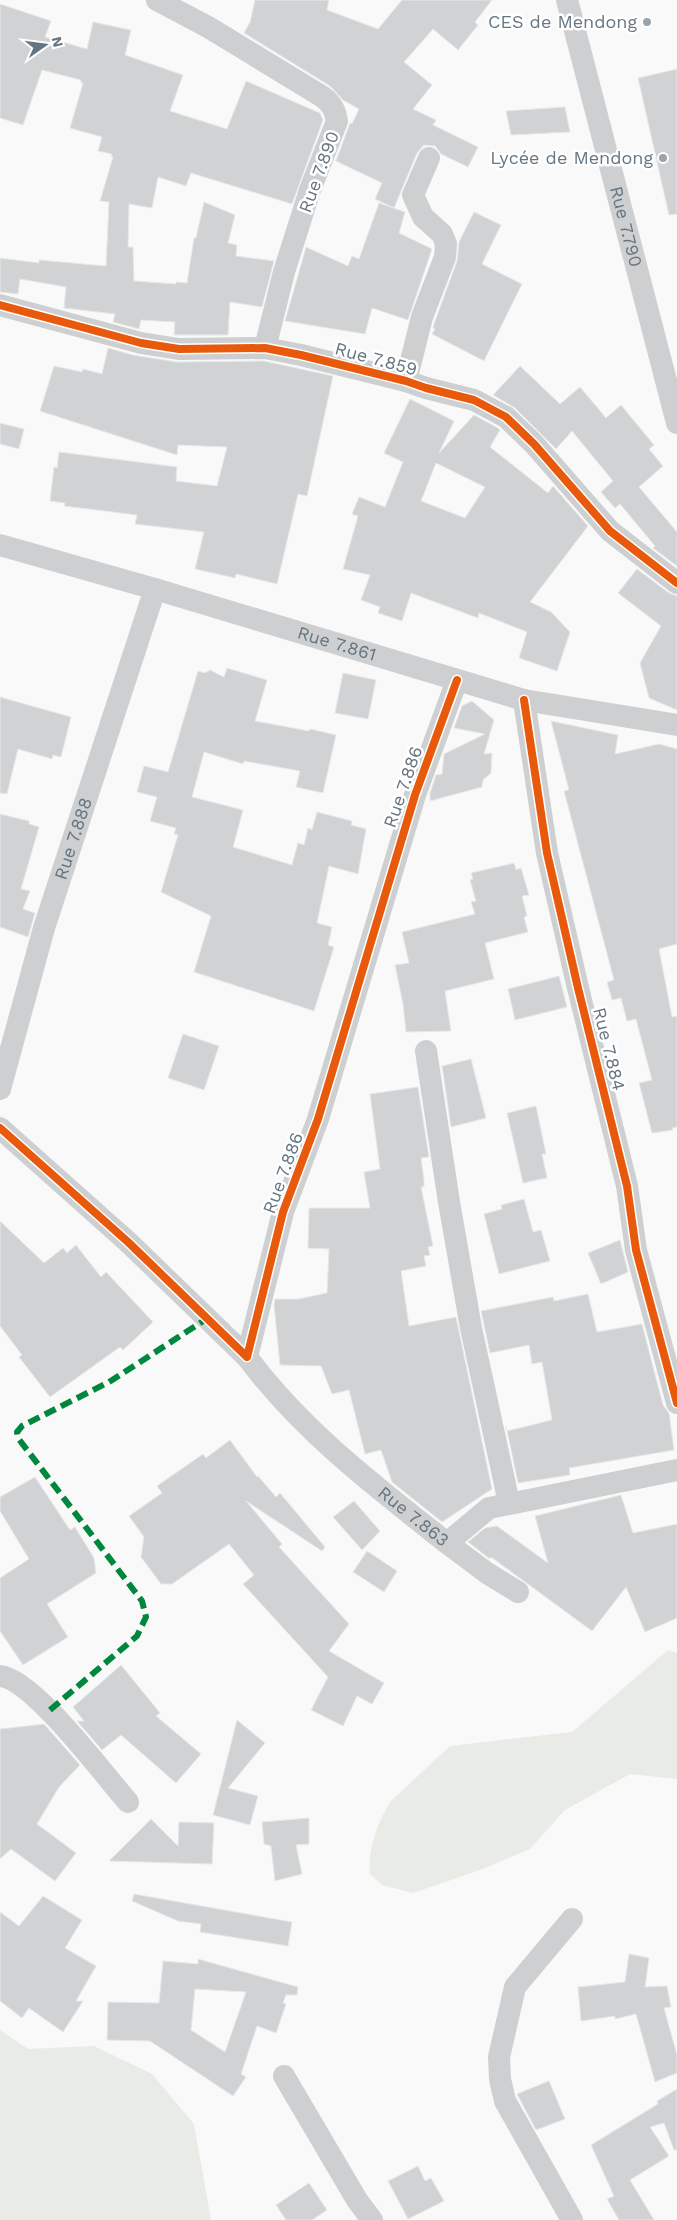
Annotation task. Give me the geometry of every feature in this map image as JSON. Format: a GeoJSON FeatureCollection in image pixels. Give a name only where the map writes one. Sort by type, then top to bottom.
{"type":"FeatureCollection","features":[{"type":"Feature","properties":{"kind":"street","name":"Rue 7.890"},"geometry":{"type":"LineString","coordinates":[[158,0],[208,27],[323,97],[330,102],[335,111],[337,121],[310,190],[287,262],[265,348]]}},
{"type":"Feature","properties":{"kind":"street","name":"Rue 7.790"},"geometry":{"type":"LineString","coordinates":[[567,0],[677,423]]}},
{"type":"Feature","properties":{"kind":"street"},"geometry":{"type":"LineString","coordinates":[[406,380],[422,317],[445,256],[446,244],[442,234],[423,217],[413,195],[428,158]]}},
{"type":"Feature","properties":{"kind":"street","name":"Rue 7.859"},"geometry":{"type":"LineString","coordinates":[[0,305],[141,343],[179,349],[265,348],[406,380],[426,388],[474,400],[506,417],[534,444],[610,531],[677,583]]}},
{"type":"Feature","properties":{"kind":"street","name":"Rue 7.861"},"geometry":{"type":"LineString","coordinates":[[0,545],[155,589],[524,700],[677,725]]}},
{"type":"Feature","properties":{"kind":"street","name":"Rue 7.888"},"geometry":{"type":"LineString","coordinates":[[0,1089],[44,928],[155,589]]}},
{"type":"Feature","properties":{"kind":"street","name":"Rue 7.886"},"geometry":{"type":"LineString","coordinates":[[247,1357],[283,1212],[318,1119],[412,804],[457,680]]}},
{"type":"Feature","properties":{"kind":"street","name":"Rue 7.884"},"geometry":{"type":"LineString","coordinates":[[524,700],[547,853],[627,1186],[636,1250],[677,1403]]}},
{"type":"Feature","properties":{"kind":"street"},"geometry":{"type":"LineString","coordinates":[[426,1051],[449,1202],[471,1328],[509,1503]]}},
{"type":"Feature","properties":{"kind":"street"},"geometry":{"type":"LineString","coordinates":[[0,1128],[135,1249],[247,1357]]}},
{"type":"Feature","properties":{"kind":"street","name":"Rue 7.863"},"geometry":{"type":"LineString","coordinates":[[247,1357],[269,1387],[312,1431],[392,1500],[447,1543],[489,1508],[677,1470]]}},
{"type":"Feature","properties":{"kind":"street"},"geometry":{"type":"LineString","coordinates":[[447,1543],[487,1573],[518,1592]]}},
{"type":"Feature","properties":{"kind":"street"},"geometry":{"type":"LineString","coordinates":[[0,1676],[9,1677],[50,1710],[128,1802]]}},
{"type":"Feature","properties":{"kind":"street"},"geometry":{"type":"LineString","coordinates":[[572,1919],[515,1987],[498,2057],[500,2080],[505,2101],[572,2220]]}},
{"type":"Feature","properties":{"kind":"street"},"geometry":{"type":"LineString","coordinates":[[284,2076],[357,2200],[372,2220]]}},
{"type":"Feature","properties":{"kind":"shaded area"},"geometry":{"type":"Polygon","coordinates":[[[668,1650],[677,1653],[677,1779],[630,1774],[565,1810],[530,1849],[480,1870],[413,1893],[382,1885],[370,1874],[370,1856],[374,1837],[381,1818],[390,1802],[450,1746],[572,1732],[668,1650]]]}},
{"type":"Feature","properties":{"kind":"shaded area"},"geometry":{"type":"Polygon","coordinates":[[[0,2030],[28,2049],[94,2046],[152,2074],[194,2124],[211,2220],[0,2220],[0,2030]]]}},
{"type":"Feature","properties":{"kind":"building"},"geometry":{"type":"Polygon","coordinates":[[[255,0],[329,0],[327,10],[378,29],[402,0],[492,0],[475,22],[478,25],[458,50],[433,29],[404,62],[432,85],[413,109],[436,120],[433,125],[478,147],[468,167],[441,154],[435,146],[424,145],[417,153],[394,208],[375,199],[382,183],[336,161],[350,123],[352,124],[359,109],[343,100],[330,86],[244,33],[250,22],[255,0]]]}},
{"type":"Feature","properties":{"kind":"building"},"geometry":{"type":"Polygon","coordinates":[[[0,4],[51,21],[45,37],[87,49],[93,22],[131,30],[125,55],[183,75],[170,111],[227,129],[246,81],[320,113],[323,120],[292,204],[191,173],[186,186],[158,177],[152,208],[129,204],[128,247],[133,247],[134,281],[187,283],[194,238],[196,238],[204,202],[235,215],[228,243],[237,245],[236,256],[274,261],[262,307],[230,302],[228,335],[174,335],[175,322],[141,320],[139,329],[113,322],[115,314],[64,308],[66,287],[20,279],[18,294],[0,292],[0,258],[39,263],[39,260],[106,266],[109,202],[100,201],[113,157],[111,156],[112,154],[98,151],[102,137],[70,128],[83,83],[81,83],[81,80],[42,70],[23,125],[0,118],[0,4]]]}},
{"type":"Feature","properties":{"kind":"building"},"geometry":{"type":"Polygon","coordinates":[[[677,69],[677,214],[669,215],[638,78],[677,69]]]}},
{"type":"Feature","properties":{"kind":"building"},"geometry":{"type":"Polygon","coordinates":[[[565,107],[570,132],[511,135],[506,111],[565,107]]]}},
{"type":"Feature","properties":{"kind":"building"},"geometry":{"type":"Polygon","coordinates":[[[379,203],[405,212],[399,233],[432,249],[408,320],[372,308],[365,334],[285,321],[306,247],[348,266],[352,256],[359,259],[379,203]]]}},
{"type":"Feature","properties":{"kind":"building"},"geometry":{"type":"Polygon","coordinates":[[[474,212],[501,225],[482,264],[522,284],[484,361],[432,334],[457,261],[459,242],[474,212]]]}},
{"type":"Feature","properties":{"kind":"building"},"geometry":{"type":"Polygon","coordinates":[[[108,348],[133,355],[177,362],[264,361],[333,376],[307,496],[298,494],[277,584],[236,574],[235,578],[195,569],[204,532],[135,524],[137,515],[64,506],[65,503],[50,501],[54,467],[57,468],[59,452],[177,467],[176,481],[217,486],[227,447],[178,445],[177,455],[40,411],[54,366],[82,372],[83,369],[102,374],[108,348]]]}},
{"type":"Feature","properties":{"kind":"building"},"geometry":{"type":"Polygon","coordinates":[[[520,366],[560,404],[580,387],[606,418],[621,405],[654,445],[649,449],[663,466],[639,487],[677,532],[677,566],[653,548],[655,546],[620,504],[615,508],[601,492],[613,481],[572,431],[556,449],[515,408],[493,395],[520,366]]]}},
{"type":"Feature","properties":{"kind":"building"},"geometry":{"type":"Polygon","coordinates":[[[410,399],[454,421],[439,453],[474,415],[500,430],[490,447],[548,493],[553,486],[588,526],[530,602],[551,612],[570,632],[557,671],[519,658],[527,632],[479,613],[478,618],[411,593],[402,621],[378,613],[380,607],[361,600],[370,575],[343,569],[358,516],[352,514],[359,497],[385,507],[403,462],[384,453],[410,399]],[[436,463],[421,501],[465,518],[485,487],[436,463]]]}},
{"type":"Feature","properties":{"kind":"building"},"geometry":{"type":"Polygon","coordinates":[[[0,423],[24,429],[19,449],[0,444],[0,423]]]}},
{"type":"Feature","properties":{"kind":"building"},"geometry":{"type":"Polygon","coordinates":[[[637,569],[669,593],[677,596],[677,710],[649,698],[640,663],[661,626],[618,593],[637,569]]]}},
{"type":"Feature","properties":{"kind":"building"},"geometry":{"type":"Polygon","coordinates":[[[227,668],[267,680],[255,721],[336,735],[323,793],[296,787],[300,771],[244,761],[243,764],[204,752],[192,797],[243,810],[233,847],[292,865],[298,843],[304,845],[308,828],[312,830],[317,812],[352,821],[351,825],[366,829],[358,874],[329,866],[317,923],[332,927],[328,945],[334,947],[314,1011],[194,972],[211,916],[161,892],[178,835],[174,834],[176,828],[150,821],[157,797],[137,792],[144,766],[168,772],[198,671],[205,673],[210,670],[224,677],[227,668]]]}},
{"type":"Feature","properties":{"kind":"building"},"geometry":{"type":"Polygon","coordinates":[[[343,673],[376,680],[368,719],[335,713],[343,673]]]}},
{"type":"Feature","properties":{"kind":"building"},"geometry":{"type":"Polygon","coordinates":[[[0,697],[71,717],[61,757],[53,755],[52,759],[18,749],[7,794],[0,793],[0,697]]]}},
{"type":"Feature","properties":{"kind":"building"},"geometry":{"type":"Polygon","coordinates":[[[472,701],[494,720],[484,754],[492,753],[491,773],[483,780],[482,787],[430,801],[430,793],[436,775],[442,774],[444,754],[485,734],[454,728],[462,706],[472,701]]]}},
{"type":"Feature","properties":{"kind":"building"},"geometry":{"type":"Polygon","coordinates":[[[551,721],[618,735],[615,754],[659,744],[677,749],[677,944],[659,949],[672,1017],[677,1016],[677,1127],[672,1128],[673,1130],[652,1133],[639,1083],[652,1080],[636,1019],[627,1021],[621,998],[612,1000],[607,982],[614,980],[564,791],[569,790],[551,721]]]}},
{"type":"Feature","properties":{"kind":"building"},"geometry":{"type":"Polygon","coordinates":[[[0,814],[29,821],[29,824],[39,827],[21,889],[30,891],[23,909],[35,913],[28,937],[0,927],[0,814]]]}},
{"type":"Feature","properties":{"kind":"building"},"geometry":{"type":"Polygon","coordinates":[[[514,863],[516,870],[521,868],[529,895],[522,896],[527,916],[524,917],[528,932],[485,943],[494,979],[445,991],[451,1031],[406,1032],[403,1004],[395,965],[409,963],[402,932],[475,914],[471,902],[476,901],[470,880],[473,879],[471,873],[514,863]]]}},
{"type":"Feature","properties":{"kind":"building"},"geometry":{"type":"Polygon","coordinates":[[[559,976],[567,1007],[515,1020],[508,989],[559,976]]]}},
{"type":"Feature","properties":{"kind":"building"},"geometry":{"type":"Polygon","coordinates":[[[183,1034],[219,1046],[204,1090],[168,1078],[183,1034]]]}},
{"type":"Feature","properties":{"kind":"building"},"geometry":{"type":"Polygon","coordinates":[[[471,1059],[486,1118],[451,1127],[442,1066],[471,1059]]]}},
{"type":"Feature","properties":{"kind":"building"},"geometry":{"type":"Polygon","coordinates":[[[418,1087],[429,1157],[421,1158],[424,1187],[421,1187],[433,1246],[428,1247],[430,1255],[424,1256],[426,1266],[401,1271],[409,1326],[456,1317],[492,1489],[442,1522],[392,1482],[381,1450],[365,1454],[349,1390],[332,1394],[321,1366],[280,1365],[274,1305],[275,1299],[298,1299],[327,1293],[329,1249],[308,1248],[309,1208],[370,1208],[364,1172],[380,1169],[370,1094],[418,1087]]]}},
{"type":"Feature","properties":{"kind":"building"},"geometry":{"type":"Polygon","coordinates":[[[536,1106],[546,1154],[542,1154],[547,1178],[523,1183],[507,1113],[536,1106]]]}},
{"type":"Feature","properties":{"kind":"building"},"geometry":{"type":"Polygon","coordinates":[[[524,1199],[533,1232],[541,1230],[550,1261],[499,1274],[484,1214],[502,1209],[501,1205],[524,1199]]]}},
{"type":"Feature","properties":{"kind":"building"},"geometry":{"type":"Polygon","coordinates":[[[0,1221],[44,1263],[63,1248],[67,1253],[76,1245],[101,1277],[106,1272],[153,1322],[123,1350],[120,1347],[50,1397],[19,1357],[22,1355],[0,1326],[0,1221]]]}},
{"type":"Feature","properties":{"kind":"building"},"geometry":{"type":"Polygon","coordinates":[[[620,1240],[628,1272],[601,1284],[588,1253],[620,1240]]]}},
{"type":"Feature","properties":{"kind":"building"},"geometry":{"type":"Polygon","coordinates":[[[588,1294],[597,1332],[642,1324],[663,1405],[669,1413],[674,1450],[569,1468],[570,1475],[518,1483],[507,1431],[552,1420],[542,1362],[532,1364],[529,1345],[490,1353],[481,1311],[553,1297],[554,1301],[588,1294]]]}},
{"type":"Feature","properties":{"kind":"building"},"geometry":{"type":"Polygon","coordinates":[[[230,1440],[257,1477],[276,1497],[280,1493],[325,1547],[322,1551],[246,1501],[282,1544],[279,1547],[349,1624],[329,1651],[384,1683],[372,1704],[357,1696],[343,1726],[311,1710],[328,1677],[243,1584],[254,1575],[229,1544],[172,1584],[161,1584],[141,1557],[144,1537],[129,1516],[162,1493],[157,1486],[203,1454],[206,1458],[230,1440]]]}},
{"type":"Feature","properties":{"kind":"building"},"geometry":{"type":"Polygon","coordinates":[[[35,1477],[70,1530],[75,1527],[94,1558],[96,1573],[47,1604],[68,1637],[23,1665],[0,1631],[0,1578],[29,1559],[0,1511],[0,1497],[35,1477]]]}},
{"type":"Feature","properties":{"kind":"building"},"geometry":{"type":"Polygon","coordinates":[[[621,1495],[633,1533],[677,1524],[677,1618],[645,1632],[626,1587],[592,1631],[468,1542],[485,1528],[497,1526],[548,1563],[535,1516],[621,1495]]]}},
{"type":"Feature","properties":{"kind":"building"},"geometry":{"type":"Polygon","coordinates":[[[354,1501],[380,1531],[362,1550],[333,1517],[354,1501]]]}},
{"type":"Feature","properties":{"kind":"building"},"geometry":{"type":"Polygon","coordinates":[[[367,1551],[397,1571],[384,1592],[353,1572],[367,1551]]]}},
{"type":"Feature","properties":{"kind":"building"},"geometry":{"type":"Polygon","coordinates":[[[121,1665],[160,1713],[156,1716],[201,1754],[176,1783],[121,1735],[102,1750],[77,1721],[84,1721],[73,1707],[121,1665]]]}},
{"type":"Feature","properties":{"kind":"building"},"geometry":{"type":"Polygon","coordinates":[[[237,1720],[265,1743],[228,1788],[258,1796],[250,1825],[213,1815],[237,1720]]]}},
{"type":"Feature","properties":{"kind":"building"},"geometry":{"type":"Polygon","coordinates":[[[44,1724],[80,1765],[59,1787],[37,1824],[76,1853],[55,1881],[11,1849],[0,1859],[0,1729],[44,1724]]]}},
{"type":"Feature","properties":{"kind":"building"},"geometry":{"type":"Polygon","coordinates":[[[309,1818],[309,1844],[296,1845],[302,1874],[275,1881],[271,1846],[264,1844],[262,1822],[309,1818]]]}},
{"type":"Feature","properties":{"kind":"building"},"geometry":{"type":"Polygon","coordinates":[[[151,1819],[178,1846],[179,1822],[214,1823],[212,1864],[109,1861],[151,1819]]]}},
{"type":"Feature","properties":{"kind":"building"},"geometry":{"type":"Polygon","coordinates":[[[134,1894],[292,1922],[288,1946],[200,1932],[201,1924],[178,1921],[132,1901],[134,1894]]]}},
{"type":"Feature","properties":{"kind":"building"},"geometry":{"type":"Polygon","coordinates":[[[43,1896],[82,1920],[65,1948],[96,1966],[76,2001],[83,2001],[63,2032],[29,2008],[22,2018],[0,2001],[0,1912],[19,1926],[43,1896]]]}},
{"type":"Feature","properties":{"kind":"building"},"geometry":{"type":"Polygon","coordinates":[[[629,1954],[649,1958],[645,1987],[667,1986],[671,2007],[664,2008],[677,2055],[677,2073],[655,2082],[636,2014],[615,2019],[615,2016],[581,2021],[578,1987],[625,1982],[629,1954]]]}},
{"type":"Feature","properties":{"kind":"building"},"geometry":{"type":"Polygon","coordinates":[[[198,1959],[298,1987],[297,1995],[286,1995],[283,2003],[286,2004],[276,2033],[257,2026],[241,2074],[246,2077],[233,2096],[150,2041],[107,2040],[108,2002],[159,2003],[163,1961],[198,1964],[198,1959]],[[195,1989],[191,2030],[225,2052],[246,1992],[195,1989]]]}},
{"type":"Feature","properties":{"kind":"building"},"geometry":{"type":"Polygon","coordinates":[[[549,2081],[565,2119],[536,2130],[517,2094],[549,2081]]]}},
{"type":"Feature","properties":{"kind":"building"},"geometry":{"type":"Polygon","coordinates":[[[677,2089],[677,2150],[674,2150],[664,2123],[650,2127],[669,2156],[630,2180],[654,2220],[619,2220],[607,2199],[614,2196],[591,2145],[658,2104],[657,2101],[677,2089]]]}},
{"type":"Feature","properties":{"kind":"building"},"geometry":{"type":"Polygon","coordinates":[[[418,2166],[425,2181],[431,2178],[444,2201],[408,2219],[388,2181],[418,2166]]]}},
{"type":"Feature","properties":{"kind":"building"},"geometry":{"type":"Polygon","coordinates":[[[309,2183],[327,2210],[312,2220],[286,2220],[276,2205],[309,2183]]]}},
{"type":"Feature","properties":{"kind":"marked path"},"geometry":{"type":"LineString","coordinates":[[50,1710],[137,1636],[146,1617],[142,1601],[18,1438],[17,1432],[22,1426],[109,1382],[208,1318]]}},
{"type":"Feature","properties":{"kind":"cycle path"},"geometry":{"type":"LineString","coordinates":[[0,305],[141,343],[179,349],[265,348],[301,355],[474,400],[506,417],[534,444],[610,531],[677,583]]}},
{"type":"Feature","properties":{"kind":"cycle path"},"geometry":{"type":"LineString","coordinates":[[0,1128],[128,1242],[247,1357],[283,1212],[318,1119],[415,795],[457,680]]}},
{"type":"Feature","properties":{"kind":"cycle path"},"geometry":{"type":"LineString","coordinates":[[524,700],[547,853],[627,1186],[636,1250],[677,1403]]}},
{"type":"Feature","properties":{"kind":"place","name":"CES de Mendong"},"geometry":{"type":"Point","coordinates":[647,22]}},
{"type":"Feature","properties":{"kind":"place","name":"Lycée de Mendong"},"geometry":{"type":"Point","coordinates":[663,158]}}]}
